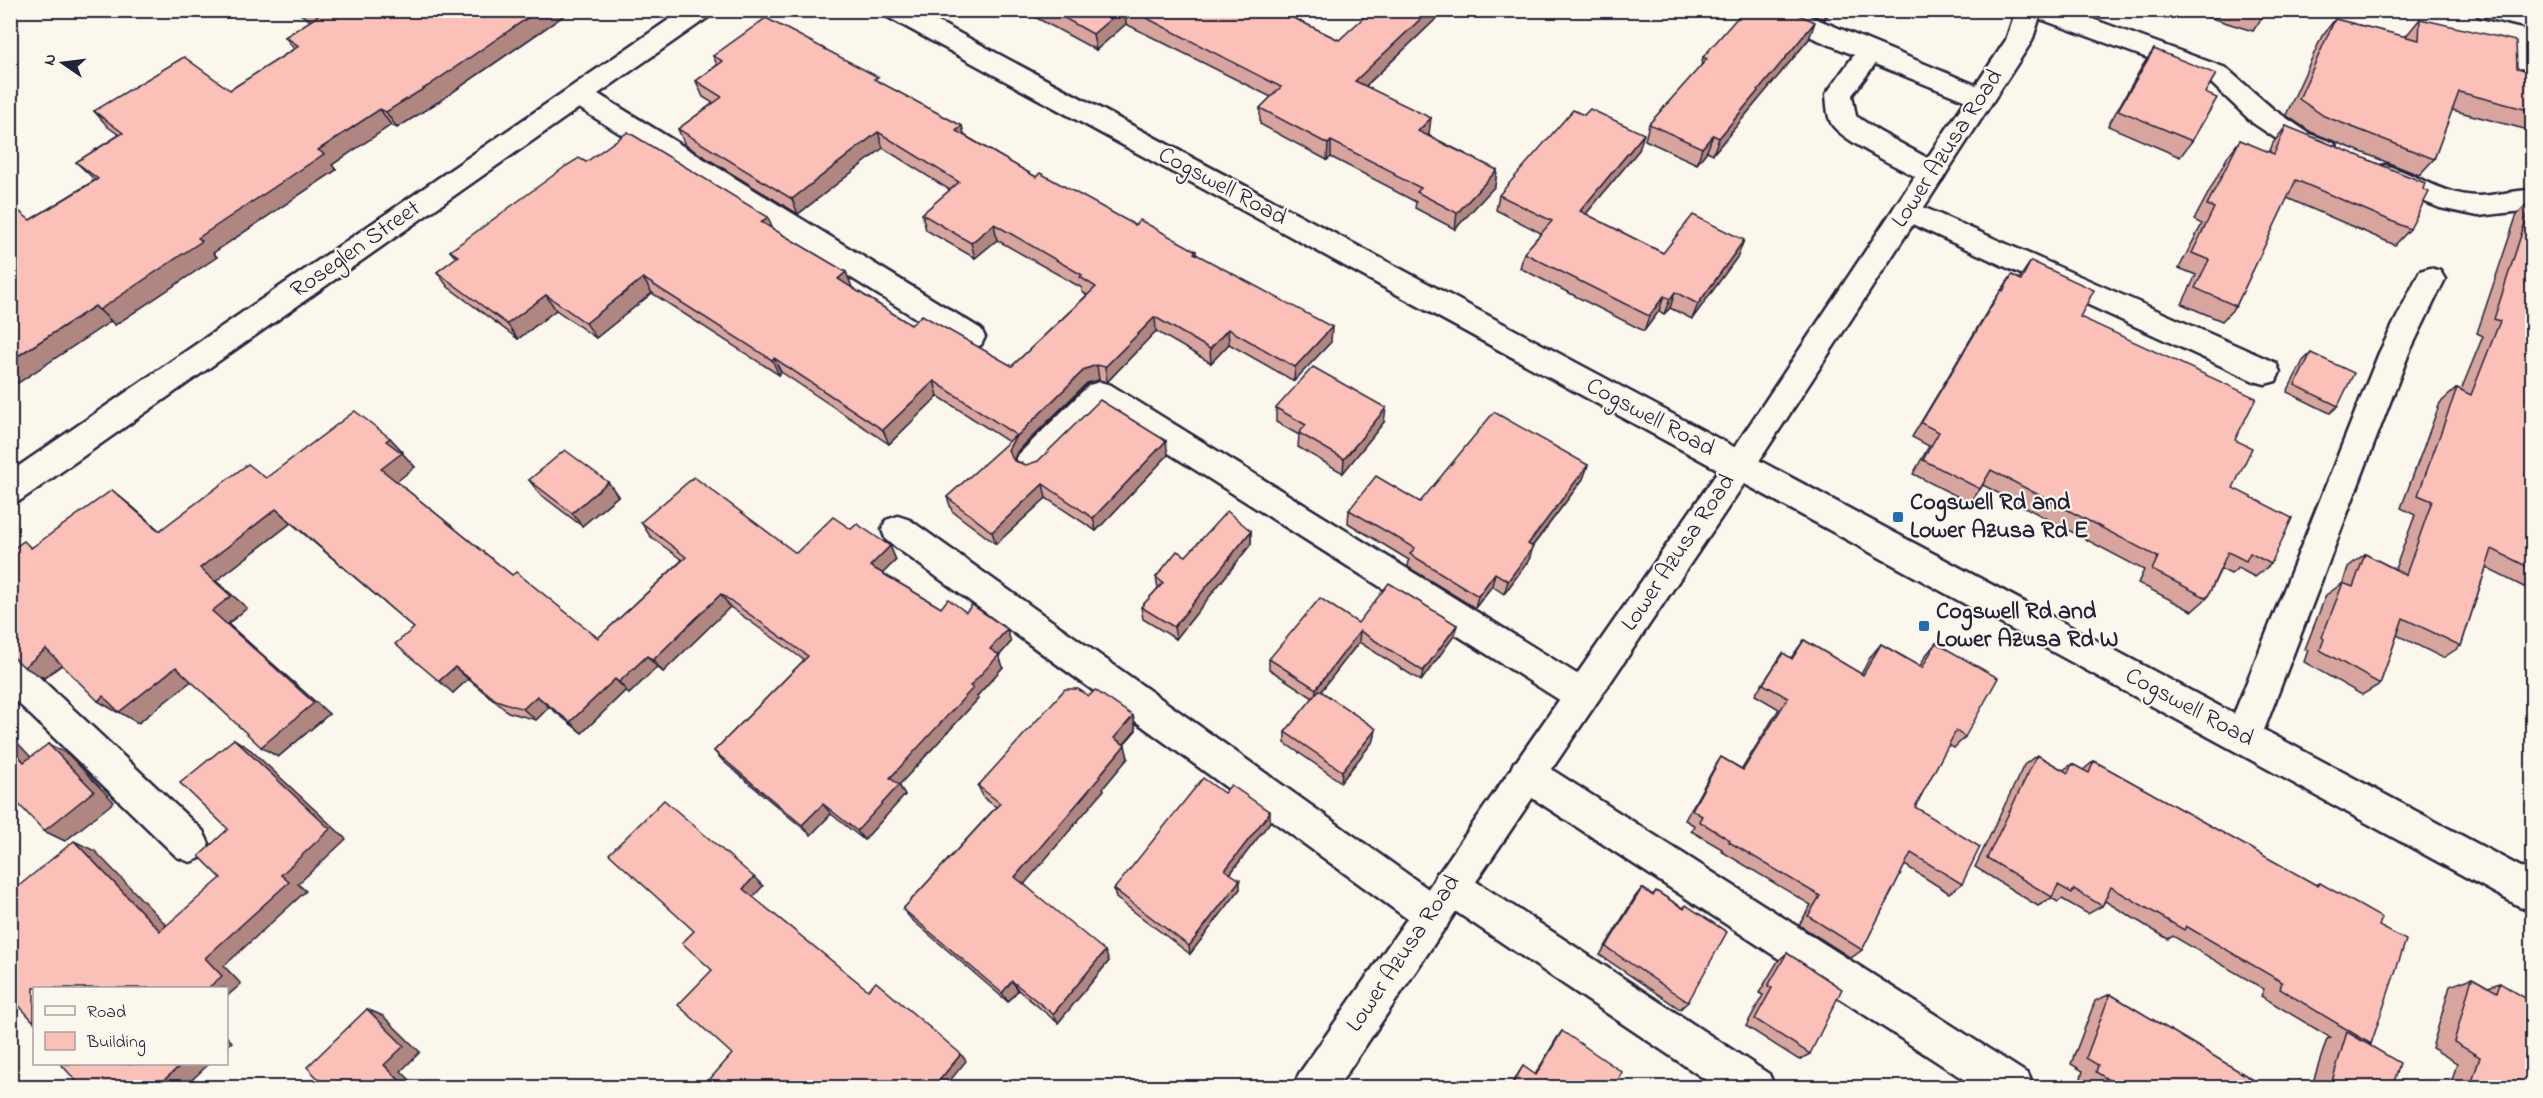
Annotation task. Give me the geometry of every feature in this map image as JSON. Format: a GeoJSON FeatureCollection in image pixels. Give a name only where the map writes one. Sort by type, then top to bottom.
{"type":"FeatureCollection","features":[{"type":"Feature","properties":{"kind":"street","name":"Roseglen Street"},"geometry":{"type":"LineString","coordinates":[[10,490],[701,10]]}},
{"type":"Feature","properties":{"kind":"street","name":"Cogswell Road"},"geometry":{"type":"LineString","coordinates":[[895,10],[2532,893]]}},
{"type":"Feature","properties":{"kind":"street"},"geometry":{"type":"LineString","coordinates":[[1770,10],[1981,98]]}},
{"type":"Feature","properties":{"kind":"street","name":"Lower Azusa Road"},"geometry":{"type":"LineString","coordinates":[[1313,1088],[1739,466],[2019,41],[2029,10]]}},
{"type":"Feature","properties":{"kind":"street"},"geometry":{"type":"LineString","coordinates":[[2041,10],[2217,74],[2263,116],[2300,141],[2450,201],[2478,206],[2532,200]]}},
{"type":"Feature","properties":{"kind":"street"},"geometry":{"type":"LineString","coordinates":[[2487,10],[2532,21]]}},
{"type":"Feature","properties":{"kind":"street"},"geometry":{"type":"LineString","coordinates":[[1870,52],[1839,94],[1843,120],[1870,140],[1932,173]]}},
{"type":"Feature","properties":{"kind":"street"},"geometry":{"type":"LineString","coordinates":[[579,95],[970,337]]}},
{"type":"Feature","properties":{"kind":"street"},"geometry":{"type":"LineString","coordinates":[[1907,210],[2265,372]]}},
{"type":"Feature","properties":{"kind":"street"},"geometry":{"type":"LineString","coordinates":[[2243,737],[2394,353],[2430,279]]}},
{"type":"Feature","properties":{"kind":"street"},"geometry":{"type":"LineString","coordinates":[[1030,463],[1100,394],[1581,695]]}},
{"type":"Feature","properties":{"kind":"street"},"geometry":{"type":"LineString","coordinates":[[898,530],[1442,900],[1755,1088]]}},
{"type":"Feature","properties":{"kind":"street"},"geometry":{"type":"LineString","coordinates":[[10,672],[189,844]]}},
{"type":"Feature","properties":{"kind":"street"},"geometry":{"type":"LineString","coordinates":[[1527,774],[2014,1088]]}},
{"type":"Feature","properties":{"kind":"building"},"geometry":{"type":"Polygon","coordinates":[[[309,10],[539,10],[428,86],[386,112],[380,109],[318,150],[324,154],[198,238],[202,241],[99,310],[95,306],[10,361],[10,204],[30,220],[98,179],[76,162],[123,133],[94,111],[184,57],[230,90],[299,46],[285,37],[318,16],[309,10]]]}},
{"type":"Feature","properties":{"kind":"building"},"geometry":{"type":"Polygon","coordinates":[[[1050,10],[1121,10],[1093,34],[1050,10]]]}},
{"type":"Feature","properties":{"kind":"building"},"geometry":{"type":"Polygon","coordinates":[[[1131,10],[1277,10],[1339,40],[1372,10],[1430,10],[1355,81],[1431,118],[1418,131],[1497,170],[1457,213],[1417,192],[1421,188],[1394,175],[1395,173],[1331,141],[1328,144],[1260,108],[1281,87],[1131,10]]]}},
{"type":"Feature","properties":{"kind":"building"},"geometry":{"type":"Polygon","coordinates":[[[1744,10],[1788,10],[1815,22],[1719,138],[1713,135],[1702,148],[1649,124],[1707,59],[1703,57],[1744,10]]]}},
{"type":"Feature","properties":{"kind":"building"},"geometry":{"type":"Polygon","coordinates":[[[2250,10],[2267,10],[2265,15],[2250,10]]]}},
{"type":"Feature","properties":{"kind":"building"},"geometry":{"type":"Polygon","coordinates":[[[766,18],[878,77],[874,79],[962,126],[956,131],[1036,177],[1040,173],[1135,225],[1140,220],[1196,251],[1194,253],[1332,327],[1295,367],[1228,329],[1210,349],[1155,317],[1105,367],[1097,365],[1085,369],[1014,439],[1008,450],[1014,461],[1026,465],[1038,461],[1100,400],[1166,441],[1093,518],[1043,484],[992,532],[947,497],[1016,435],[934,381],[883,430],[774,358],[772,360],[643,278],[586,323],[546,295],[507,324],[437,272],[458,256],[450,251],[566,166],[579,158],[586,162],[628,132],[768,217],[761,222],[846,272],[838,279],[911,325],[922,315],[1012,366],[1096,287],[1080,277],[1082,275],[994,224],[971,243],[922,214],[959,182],[878,132],[792,199],[678,129],[722,97],[696,81],[723,61],[713,56],[766,18]]]}},
{"type":"Feature","properties":{"kind":"building"},"geometry":{"type":"Polygon","coordinates":[[[2335,19],[2419,40],[2420,19],[2516,41],[2517,68],[2532,72],[2532,111],[2459,92],[2434,159],[2324,116],[2299,99],[2335,19]]]}},
{"type":"Feature","properties":{"kind":"building"},"geometry":{"type":"Polygon","coordinates":[[[2154,49],[2216,74],[2205,93],[2217,98],[2192,141],[2118,110],[2154,49]]]}},
{"type":"Feature","properties":{"kind":"building"},"geometry":{"type":"Polygon","coordinates":[[[1590,109],[1644,134],[1580,211],[1663,253],[1693,215],[1744,240],[1698,304],[1675,292],[1670,299],[1664,296],[1649,316],[1524,253],[1552,221],[1499,195],[1573,110],[1584,115],[1590,109]]]}},
{"type":"Feature","properties":{"kind":"building"},"geometry":{"type":"Polygon","coordinates":[[[2286,126],[2425,183],[2423,189],[2429,192],[2410,229],[2296,180],[2236,306],[2195,288],[2209,260],[2192,253],[2214,208],[2207,205],[2240,140],[2274,154],[2286,126]]]}},
{"type":"Feature","properties":{"kind":"building"},"geometry":{"type":"Polygon","coordinates":[[[2532,201],[2532,569],[2492,549],[2461,646],[2403,618],[2380,684],[2320,650],[2324,639],[2322,637],[2343,583],[2353,587],[2365,554],[2406,575],[2432,501],[2418,495],[2457,388],[2471,395],[2500,321],[2494,319],[2532,201]]]}},
{"type":"Feature","properties":{"kind":"building"},"geometry":{"type":"Polygon","coordinates":[[[2031,261],[2094,290],[2080,317],[2256,398],[2235,440],[2252,448],[2233,488],[2292,518],[2271,564],[2250,553],[2246,561],[2228,552],[2207,598],[2152,570],[2158,557],[1991,470],[1980,489],[1923,460],[1939,432],[1921,423],[2001,290],[2003,291],[2012,275],[2021,280],[2031,261]]]}},
{"type":"Feature","properties":{"kind":"building"},"geometry":{"type":"Polygon","coordinates":[[[2311,353],[2354,373],[2338,406],[2295,385],[2311,353]]]}},
{"type":"Feature","properties":{"kind":"building"},"geometry":{"type":"Polygon","coordinates":[[[1313,367],[1386,408],[1344,459],[1299,433],[1306,425],[1276,408],[1313,367]]]}},
{"type":"Feature","properties":{"kind":"building"},"geometry":{"type":"Polygon","coordinates":[[[355,411],[390,438],[386,441],[402,453],[381,469],[512,575],[516,572],[598,638],[686,557],[641,522],[694,477],[796,553],[833,517],[851,529],[857,524],[890,546],[870,566],[941,608],[948,599],[966,612],[972,605],[1007,629],[990,649],[999,655],[970,686],[973,688],[890,778],[899,785],[857,831],[823,804],[802,825],[714,751],[808,656],[721,594],[653,660],[647,656],[619,682],[615,679],[570,722],[537,696],[523,709],[496,700],[455,667],[439,681],[395,644],[414,628],[276,509],[200,568],[231,596],[212,611],[314,703],[261,747],[176,667],[119,712],[103,696],[98,701],[46,649],[24,667],[10,654],[10,551],[24,541],[31,548],[112,490],[159,531],[248,464],[266,478],[355,411]]]}},
{"type":"Feature","properties":{"kind":"building"},"geometry":{"type":"Polygon","coordinates":[[[1494,412],[1588,465],[1528,544],[1533,547],[1508,581],[1495,573],[1478,596],[1410,554],[1415,548],[1349,510],[1376,476],[1420,502],[1494,412]]]}},
{"type":"Feature","properties":{"kind":"building"},"geometry":{"type":"Polygon","coordinates":[[[565,450],[608,482],[572,513],[529,480],[565,450]]]}},
{"type":"Feature","properties":{"kind":"building"},"geometry":{"type":"Polygon","coordinates":[[[1227,511],[1251,531],[1174,627],[1141,607],[1163,583],[1156,577],[1177,551],[1186,556],[1227,511]]]}},
{"type":"Feature","properties":{"kind":"building"},"geometry":{"type":"Polygon","coordinates":[[[1389,583],[1457,625],[1423,671],[1360,631],[1316,689],[1269,659],[1320,598],[1358,623],[1389,583]]]}},
{"type":"Feature","properties":{"kind":"building"},"geometry":{"type":"Polygon","coordinates":[[[1804,640],[1863,675],[1881,644],[1922,668],[1936,643],[1998,678],[1965,737],[1956,731],[1915,807],[1980,847],[1962,884],[1911,853],[1862,950],[1808,916],[1820,896],[1729,842],[1730,840],[1699,821],[1702,816],[1692,810],[1721,757],[1743,770],[1788,698],[1763,684],[1783,653],[1792,659],[1804,640]]]}},
{"type":"Feature","properties":{"kind":"building"},"geometry":{"type":"Polygon","coordinates":[[[1065,689],[1078,689],[1089,696],[1095,690],[1133,716],[1114,738],[1125,745],[1015,877],[1105,951],[1053,1014],[1012,981],[1002,993],[903,909],[1000,803],[978,786],[1065,689]]]}},
{"type":"Feature","properties":{"kind":"building"},"geometry":{"type":"Polygon","coordinates":[[[1319,690],[1376,729],[1342,771],[1285,732],[1319,690]]]}},
{"type":"Feature","properties":{"kind":"building"},"geometry":{"type":"Polygon","coordinates":[[[234,739],[330,829],[281,875],[289,882],[205,958],[222,976],[209,987],[33,987],[33,1021],[10,996],[10,893],[74,841],[160,931],[221,878],[199,856],[228,829],[180,783],[234,739]]]}},
{"type":"Feature","properties":{"kind":"building"},"geometry":{"type":"Polygon","coordinates":[[[48,744],[94,791],[44,831],[10,795],[10,747],[24,762],[48,744]]]}},
{"type":"Feature","properties":{"kind":"building"},"geometry":{"type":"Polygon","coordinates":[[[2037,755],[2068,773],[2072,764],[2089,773],[2094,761],[2318,886],[2320,883],[2382,918],[2379,926],[2406,940],[2371,1044],[2280,989],[2282,982],[2186,926],[2184,930],[2111,887],[2102,906],[2074,889],[2072,893],[2058,885],[2052,897],[1987,858],[2037,755]]]}},
{"type":"Feature","properties":{"kind":"building"},"geometry":{"type":"Polygon","coordinates":[[[1203,778],[1224,793],[1231,785],[1270,812],[1225,870],[1240,880],[1189,946],[1114,889],[1203,778]]]}},
{"type":"Feature","properties":{"kind":"building"},"geometry":{"type":"Polygon","coordinates":[[[664,800],[754,877],[743,889],[868,990],[876,982],[961,1054],[933,1088],[702,1088],[732,1054],[678,1005],[712,970],[682,943],[694,931],[609,854],[664,800]]]}},
{"type":"Feature","properties":{"kind":"building"},"geometry":{"type":"Polygon","coordinates":[[[1642,888],[1653,896],[1656,891],[1684,909],[1686,905],[1727,932],[1688,1002],[1606,947],[1642,888]]]}},
{"type":"Feature","properties":{"kind":"building"},"geometry":{"type":"Polygon","coordinates":[[[1787,953],[1842,989],[1810,1054],[1755,1019],[1772,988],[1768,986],[1787,953]]]}},
{"type":"Feature","properties":{"kind":"building"},"geometry":{"type":"Polygon","coordinates":[[[2472,978],[2497,992],[2500,983],[2532,1002],[2532,1088],[2470,1088],[2480,1057],[2454,1042],[2472,978]]]}},
{"type":"Feature","properties":{"kind":"building"},"geometry":{"type":"Polygon","coordinates":[[[2110,994],[2267,1088],[2121,1088],[2096,1072],[2098,1065],[2086,1058],[2110,994]]]}},
{"type":"Feature","properties":{"kind":"building"},"geometry":{"type":"Polygon","coordinates":[[[367,1009],[404,1046],[384,1065],[407,1088],[327,1088],[307,1067],[367,1009]]]}},
{"type":"Feature","properties":{"kind":"building"},"geometry":{"type":"Polygon","coordinates":[[[1562,1031],[1622,1072],[1614,1088],[1510,1088],[1523,1066],[1536,1075],[1562,1031]]]}},
{"type":"Feature","properties":{"kind":"building"},"geometry":{"type":"Polygon","coordinates":[[[2347,1032],[2400,1063],[2392,1088],[2330,1088],[2347,1032]]]}},
{"type":"Feature","properties":{"kind":"building"},"geometry":{"type":"Polygon","coordinates":[[[62,1065],[181,1065],[155,1088],[82,1088],[62,1065]]]}},
{"type":"Feature","properties":{"kind":"place","name":"Cogswell Rd and Lower Azusa Rd E"},"geometry":{"type":"Point","coordinates":[1898,517]}},
{"type":"Feature","properties":{"kind":"place","name":"Cogswell Rd and Lower Azusa Rd W"},"geometry":{"type":"Point","coordinates":[1924,626]}}]}
